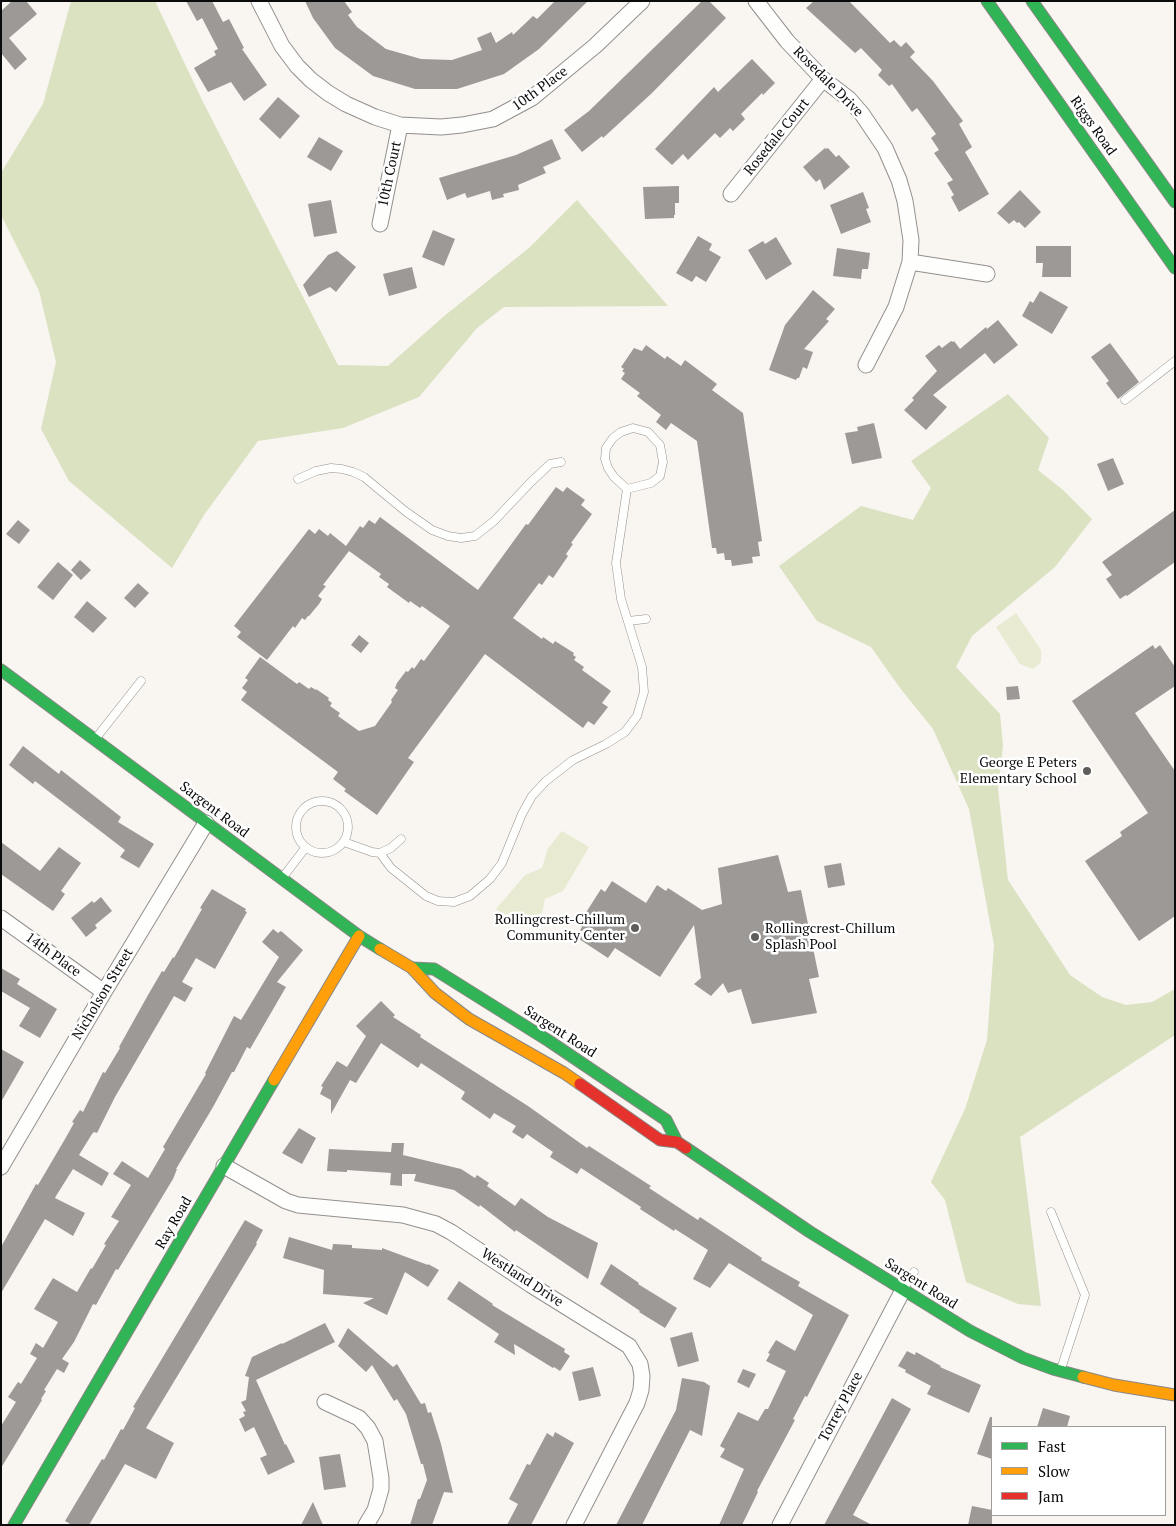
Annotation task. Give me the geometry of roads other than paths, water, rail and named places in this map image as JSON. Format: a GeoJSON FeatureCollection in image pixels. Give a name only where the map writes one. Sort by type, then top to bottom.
{"type":"FeatureCollection","features":[{"type":"Feature","properties":{"kind":"main road","name":"Riggs Road"},"geometry":{"type":"LineString","coordinates":[[986,1],[1175,268]]}},
{"type":"Feature","properties":{"kind":"main road","name":"Riggs Road"},"geometry":{"type":"LineString","coordinates":[[1032,1],[1175,202]]}},
{"type":"Feature","properties":{"kind":"main road","name":"Sargent Road"},"geometry":{"type":"LineString","coordinates":[[1,670],[359,936],[412,968],[435,993],[469,1018],[564,1073],[660,1140],[676,1142],[810,1232],[992,1343],[1023,1358],[1060,1371],[1114,1385],[1175,1395]]}},
{"type":"Feature","properties":{"kind":"main road","name":"Ray Road"},"geometry":{"type":"LineString","coordinates":[[14,1525],[359,936]]}},
{"type":"Feature","properties":{"kind":"main road","name":"Sargent Road"},"geometry":{"type":"LineString","coordinates":[[412,968],[434,969],[549,1041],[666,1120],[676,1142]]}},
{"type":"Feature","properties":{"kind":"street","name":"10th Place"},"geometry":{"type":"LineString","coordinates":[[259,1],[282,46],[297,66],[311,80],[346,104],[375,117],[400,125],[441,127],[493,119],[532,98],[553,82],[642,1]]}},
{"type":"Feature","properties":{"kind":"street","name":"Rosedale Drive"},"geometry":{"type":"LineString","coordinates":[[756,1],[787,42],[823,79],[848,99],[862,114],[889,156],[899,180],[905,201],[911,240],[910,262],[896,308],[866,365]]}},
{"type":"Feature","properties":{"kind":"street","name":"Rosedale Court"},"geometry":{"type":"LineString","coordinates":[[731,194],[823,79]]}},
{"type":"Feature","properties":{"kind":"street","name":"10th Court"},"geometry":{"type":"LineString","coordinates":[[380,224],[400,125]]}},
{"type":"Feature","properties":{"kind":"street"},"geometry":{"type":"LineString","coordinates":[[910,262],[987,274]]}},
{"type":"Feature","properties":{"kind":"street","name":"Nicholson Street"},"geometry":{"type":"LineString","coordinates":[[1,1167],[206,822]]}},
{"type":"Feature","properties":{"kind":"street","name":"14th Place"},"geometry":{"type":"LineString","coordinates":[[1,918],[104,992]]}},
{"type":"Feature","properties":{"kind":"street","name":"Westland Drive"},"geometry":{"type":"LineString","coordinates":[[224,1166],[286,1201],[298,1205],[403,1215],[436,1224],[531,1286],[629,1346],[640,1364],[642,1376],[637,1404],[574,1525]]}},
{"type":"Feature","properties":{"kind":"street","name":"Torrey Place"},"geometry":{"type":"LineString","coordinates":[[780,1525],[903,1290]]}},
{"type":"Feature","properties":{"kind":"street"},"geometry":{"type":"LineString","coordinates":[[326,1402],[359,1418],[368,1428],[374,1441],[381,1478],[381,1489],[375,1510],[366,1525]]}},
{"type":"Feature","properties":{"kind":"lane"},"geometry":{"type":"LineString","coordinates":[[1125,400],[1175,362]]}},
{"type":"Feature","properties":{"kind":"lane"},"geometry":{"type":"LineString","coordinates":[[633,428],[648,432],[660,445],[663,462],[660,476],[651,483],[627,489],[614,477],[608,468],[605,458],[606,448],[613,438],[621,432],[633,428]]}},
{"type":"Feature","properties":{"kind":"lane"},"geometry":{"type":"LineString","coordinates":[[298,479],[316,471],[331,468],[353,472],[364,477],[405,511],[432,530],[448,536],[462,538],[475,536],[494,521],[550,464],[561,462]]}},
{"type":"Feature","properties":{"kind":"lane"},"geometry":{"type":"LineString","coordinates":[[380,853],[391,868],[426,896],[438,901],[454,902],[470,896],[490,879],[502,863],[522,814],[532,796],[546,781],[573,760],[606,744],[625,732],[637,716],[644,692],[642,667],[621,599],[616,563],[627,489]]}},
{"type":"Feature","properties":{"kind":"lane"},"geometry":{"type":"LineString","coordinates":[[628,621],[646,619]]}},
{"type":"Feature","properties":{"kind":"lane"},"geometry":{"type":"LineString","coordinates":[[95,740],[141,681]]}},
{"type":"Feature","properties":{"kind":"lane"},"geometry":{"type":"LineString","coordinates":[[327,800],[342,809],[349,825],[348,834],[344,842],[330,852],[322,853],[306,847],[300,841],[296,824],[298,816],[303,809],[310,803],[327,800]]}},
{"type":"Feature","properties":{"kind":"lane"},"geometry":{"type":"LineString","coordinates":[[344,842],[380,853],[391,848],[401,839]]}},
{"type":"Feature","properties":{"kind":"lane"},"geometry":{"type":"LineString","coordinates":[[282,878],[306,847]]}},
{"type":"Feature","properties":{"kind":"lane"},"geometry":{"type":"LineString","coordinates":[[1051,1212],[1085,1295],[1060,1371]]}},
{"type":"Feature","properties":{"kind":"lane"},"geometry":{"type":"LineString","coordinates":[[903,1290],[914,1272]]}},
{"type":"Feature","properties":{"kind":"place","name":"George E Peters Elementary School"},"geometry":{"type":"Point","coordinates":[1087,771]}},
{"type":"Feature","properties":{"kind":"place","name":"Rollingcrest-Chillum Community Center"},"geometry":{"type":"Point","coordinates":[635,928]}},
{"type":"Feature","properties":{"kind":"place","name":"Rollingcrest-Chillum Splash Pool"},"geometry":{"type":"Point","coordinates":[755,937]}}]}
